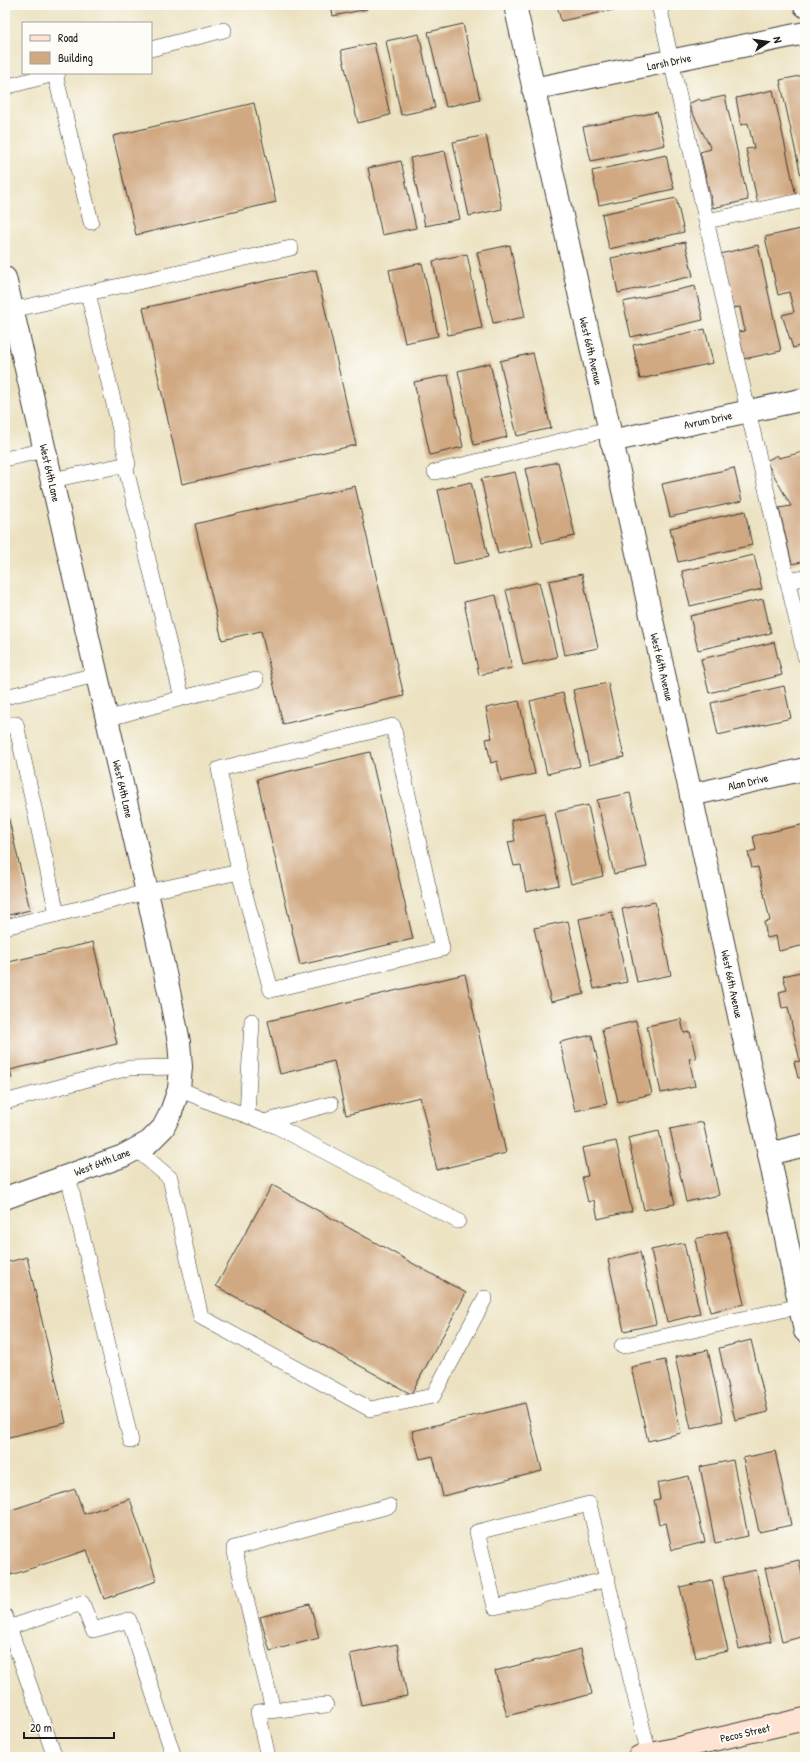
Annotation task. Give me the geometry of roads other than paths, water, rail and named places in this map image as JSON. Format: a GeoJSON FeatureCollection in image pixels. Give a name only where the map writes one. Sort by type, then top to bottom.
{"type":"FeatureCollection","features":[{"type":"Feature","properties":{"kind":"main road","name":"Pecos Street"},"geometry":{"type":"LineString","coordinates":[[644,1756],[805,1720]]}},
{"type":"Feature","properties":{"kind":"street","name":"West 66th Avenue"},"geometry":{"type":"LineString","coordinates":[[515,5],[800,1292],[805,1331]]}},
{"type":"Feature","properties":{"kind":"street","name":"Larsh Drive"},"geometry":{"type":"LineString","coordinates":[[533,89],[671,62],[805,33]]}},
{"type":"Feature","properties":{"kind":"street","name":"West 64th Lane"},"geometry":{"type":"LineString","coordinates":[[5,278],[147,892],[179,1042],[181,1067],[179,1089],[163,1128],[149,1142],[123,1156],[5,1198]]}},
{"type":"Feature","properties":{"kind":"street","name":"Avrum Drive"},"geometry":{"type":"LineString","coordinates":[[610,435],[748,412],[805,399]]}},
{"type":"Feature","properties":{"kind":"street","name":"Alan Drive"},"geometry":{"type":"LineString","coordinates":[[691,795],[805,769]]}},
{"type":"Feature","properties":{"kind":"street"},"geometry":{"type":"LineString","coordinates":[[769,1154],[805,1145]]}},
{"type":"Feature","properties":{"kind":"lane"},"geometry":{"type":"LineString","coordinates":[[659,5],[748,412],[805,656]]}},
{"type":"Feature","properties":{"kind":"lane"},"geometry":{"type":"LineString","coordinates":[[152,49],[224,30]]}},
{"type":"Feature","properties":{"kind":"lane"},"geometry":{"type":"LineString","coordinates":[[5,86],[52,74]]}},
{"type":"Feature","properties":{"kind":"lane"},"geometry":{"type":"LineString","coordinates":[[56,74],[91,222]]}},
{"type":"Feature","properties":{"kind":"lane"},"geometry":{"type":"LineString","coordinates":[[707,221],[805,200]]}},
{"type":"Feature","properties":{"kind":"lane"},"geometry":{"type":"LineString","coordinates":[[12,310],[291,248]]}},
{"type":"Feature","properties":{"kind":"lane"},"geometry":{"type":"LineString","coordinates":[[88,293],[128,464],[125,465],[182,698]]}},
{"type":"Feature","properties":{"kind":"lane"},"geometry":{"type":"LineString","coordinates":[[435,472],[610,435]]}},
{"type":"Feature","properties":{"kind":"lane"},"geometry":{"type":"LineString","coordinates":[[5,460],[45,450]]}},
{"type":"Feature","properties":{"kind":"lane"},"geometry":{"type":"LineString","coordinates":[[52,480],[125,465]]}},
{"type":"Feature","properties":{"kind":"lane"},"geometry":{"type":"LineString","coordinates":[[788,582],[805,578]]}},
{"type":"Feature","properties":{"kind":"lane"},"geometry":{"type":"LineString","coordinates":[[5,696],[96,675]]}},
{"type":"Feature","properties":{"kind":"lane"},"geometry":{"type":"LineString","coordinates":[[106,719],[182,698],[256,680]]}},
{"type":"Feature","properties":{"kind":"lane"},"geometry":{"type":"LineString","coordinates":[[5,726],[16,724],[56,914]]}},
{"type":"Feature","properties":{"kind":"lane"},"geometry":{"type":"LineString","coordinates":[[393,726],[442,949],[271,990],[239,872],[219,769],[393,726]]}},
{"type":"Feature","properties":{"kind":"lane"},"geometry":{"type":"LineString","coordinates":[[5,927],[147,892],[239,872]]}},
{"type":"Feature","properties":{"kind":"lane"},"geometry":{"type":"LineString","coordinates":[[247,1115],[252,1021]]}},
{"type":"Feature","properties":{"kind":"lane"},"geometry":{"type":"LineString","coordinates":[[5,1102],[128,1068],[181,1067]]}},
{"type":"Feature","properties":{"kind":"lane"},"geometry":{"type":"LineString","coordinates":[[179,1089],[276,1126],[458,1221]]}},
{"type":"Feature","properties":{"kind":"lane"},"geometry":{"type":"LineString","coordinates":[[264,1122],[331,1104]]}},
{"type":"Feature","properties":{"kind":"lane"},"geometry":{"type":"LineString","coordinates":[[136,1149],[170,1178],[202,1317],[370,1409],[433,1396],[485,1298]]}},
{"type":"Feature","properties":{"kind":"lane"},"geometry":{"type":"LineString","coordinates":[[68,1176],[131,1441]]}},
{"type":"Feature","properties":{"kind":"lane"},"geometry":{"type":"LineString","coordinates":[[622,1346],[800,1292]]}},
{"type":"Feature","properties":{"kind":"lane"},"geometry":{"type":"LineString","coordinates":[[608,1579],[495,1607],[477,1532],[589,1504],[608,1579],[644,1756]]}},
{"type":"Feature","properties":{"kind":"lane"},"geometry":{"type":"LineString","coordinates":[[273,1710],[234,1548],[389,1506]]}},
{"type":"Feature","properties":{"kind":"lane"},"geometry":{"type":"LineString","coordinates":[[55,1757],[6,1624],[82,1603],[93,1630],[129,1620],[174,1757]]}},
{"type":"Feature","properties":{"kind":"lane"},"geometry":{"type":"LineString","coordinates":[[268,1757],[258,1712],[326,1705]]}}]}
